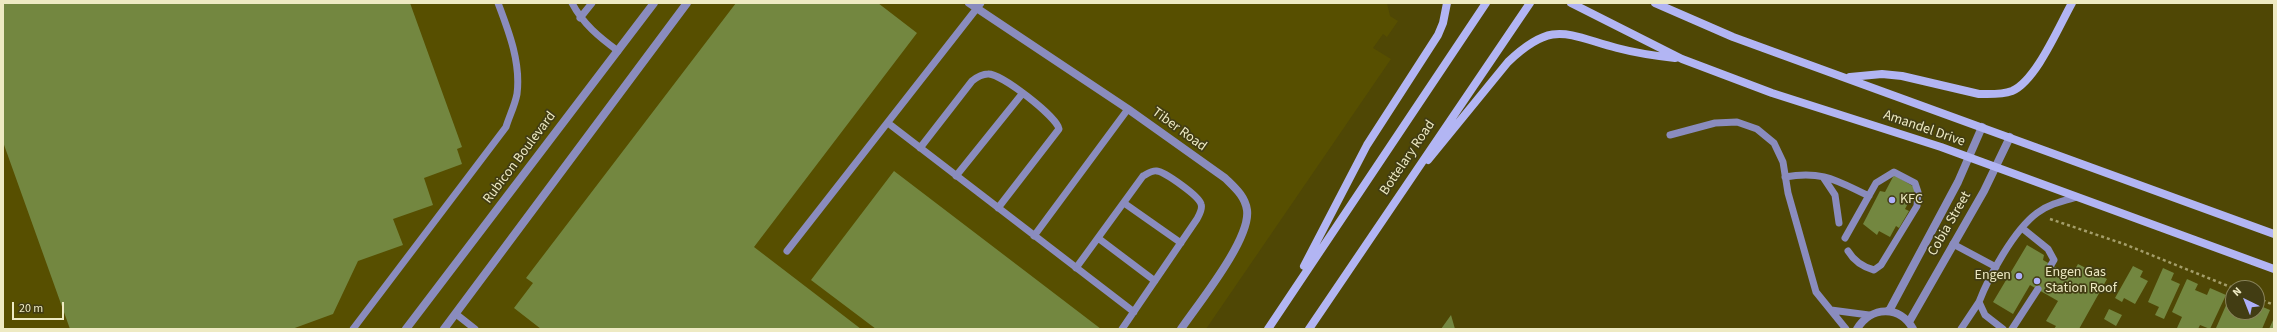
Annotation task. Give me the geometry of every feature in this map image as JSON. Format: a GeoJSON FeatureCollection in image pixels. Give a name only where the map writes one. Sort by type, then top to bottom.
{"type":"FeatureCollection","features":[{"type":"Feature","properties":{"kind":"street","name":"Rubicon Boulevard"},"geometry":{"type":"LineString","coordinates":[[406,329],[654,3]]}},
{"type":"Feature","properties":{"kind":"street"},"geometry":{"type":"LineString","coordinates":[[444,329],[687,3]]}},
{"type":"Feature","properties":{"kind":"street","name":"Tiber Road"},"geometry":{"type":"LineString","coordinates":[[969,3],[979,6],[1128,109],[1224,178],[1239,192],[1247,209],[1246,226],[1238,245],[1181,329]]}},
{"type":"Feature","properties":{"kind":"street"},"geometry":{"type":"LineString","coordinates":[[1286,300],[1367,145],[1438,35],[1443,23],[1447,3]]}},
{"type":"Feature","properties":{"kind":"street","name":"Bottelary Road"},"geometry":{"type":"LineString","coordinates":[[1268,329],[1486,3]]}},
{"type":"Feature","properties":{"kind":"street","name":"Bottelary Road"},"geometry":{"type":"LineString","coordinates":[[1309,329],[1530,3]]}},
{"type":"Feature","properties":{"kind":"street","name":"Amandel Drive"},"geometry":{"type":"LineString","coordinates":[[1571,3],[1682,58],[1807,105],[1941,147],[2274,269]]}},
{"type":"Feature","properties":{"kind":"street","name":"Amandel Drive"},"geometry":{"type":"LineString","coordinates":[[1655,3],[1733,37],[1847,77],[2274,234]]}},
{"type":"Feature","properties":{"kind":"street"},"geometry":{"type":"LineString","coordinates":[[1847,77],[1882,74],[1902,76],[1979,94],[1991,94],[2013,90],[2026,80],[2040,63],[2072,3]]}},
{"type":"Feature","properties":{"kind":"street"},"geometry":{"type":"LineString","coordinates":[[1406,186],[1450,135],[1508,62],[1522,48],[1537,39],[1552,34],[1565,34],[1580,36],[1617,48],[1682,58]]}},
{"type":"Feature","properties":{"kind":"street","name":"Cobia Street"},"geometry":{"type":"LineString","coordinates":[[1889,311],[1969,158],[1982,127]]}},
{"type":"Feature","properties":{"kind":"street","name":"Cobia Street"},"geometry":{"type":"LineString","coordinates":[[1911,326],[1953,244],[1996,168],[2010,137]]}},
{"type":"Feature","properties":{"kind":"street"},"geometry":{"type":"LineString","coordinates":[[1858,329],[1869,315],[1879,311],[1897,313],[1911,326]]}},
{"type":"Feature","properties":{"kind":"lane"},"geometry":{"type":"LineString","coordinates":[[353,329],[506,127],[517,95],[517,67],[510,38],[498,3]]}},
{"type":"Feature","properties":{"kind":"lane"},"geometry":{"type":"LineString","coordinates":[[572,3],[580,18],[598,36],[618,51]]}},
{"type":"Feature","properties":{"kind":"lane"},"geometry":{"type":"LineString","coordinates":[[580,18],[592,3]]}},
{"type":"Feature","properties":{"kind":"lane"},"geometry":{"type":"LineString","coordinates":[[787,251],[979,6]]}},
{"type":"Feature","properties":{"kind":"lane"},"geometry":{"type":"LineString","coordinates":[[920,148],[972,81],[978,76],[989,74],[996,75],[1052,117],[1059,130],[998,208]]}},
{"type":"Feature","properties":{"kind":"lane"},"geometry":{"type":"LineString","coordinates":[[956,176],[1022,94]]}},
{"type":"Feature","properties":{"kind":"lane"},"geometry":{"type":"LineString","coordinates":[[1034,236],[1128,109]]}},
{"type":"Feature","properties":{"kind":"lane"},"geometry":{"type":"LineString","coordinates":[[1670,135],[1715,123],[1732,122],[1746,124],[1757,129],[1774,143],[1780,152],[1788,193],[1816,292],[1846,329]]}},
{"type":"Feature","properties":{"kind":"lane"},"geometry":{"type":"LineString","coordinates":[[888,123],[1134,312]]}},
{"type":"Feature","properties":{"kind":"lane"},"geometry":{"type":"LineString","coordinates":[[1076,268],[1143,176],[1151,171],[1163,173],[1192,193],[1201,202],[1202,208],[1197,219],[1122,329]]}},
{"type":"Feature","properties":{"kind":"lane"},"geometry":{"type":"LineString","coordinates":[[1845,238],[1880,179],[1894,172],[1915,184],[1918,198],[1917,206],[1878,269],[1874,270],[1862,266],[1848,251]]}},
{"type":"Feature","properties":{"kind":"lane"},"geometry":{"type":"LineString","coordinates":[[1785,177],[1803,174],[1823,176],[1869,196]]}},
{"type":"Feature","properties":{"kind":"lane"},"geometry":{"type":"LineString","coordinates":[[1823,176],[1835,195],[1839,222]]}},
{"type":"Feature","properties":{"kind":"lane"},"geometry":{"type":"LineString","coordinates":[[1961,329],[1979,302],[1996,267],[2022,228],[2043,209],[2077,196]]}},
{"type":"Feature","properties":{"kind":"lane"},"geometry":{"type":"LineString","coordinates":[[1124,203],[1181,243]]}},
{"type":"Feature","properties":{"kind":"lane"},"geometry":{"type":"LineString","coordinates":[[2022,228],[2048,249],[2054,260],[2051,265]]}},
{"type":"Feature","properties":{"kind":"lane"},"geometry":{"type":"LineString","coordinates":[[1098,238],[1155,281]]}},
{"type":"Feature","properties":{"kind":"lane"},"geometry":{"type":"LineString","coordinates":[[1953,244],[1996,267]]}},
{"type":"Feature","properties":{"kind":"lane"},"geometry":{"type":"LineString","coordinates":[[2012,329],[2038,289]]}},
{"type":"Feature","properties":{"kind":"lane"},"geometry":{"type":"LineString","coordinates":[[1979,302],[1985,315],[2003,329]]}},
{"type":"Feature","properties":{"kind":"lane"},"geometry":{"type":"LineString","coordinates":[[1831,310],[1869,315]]}},
{"type":"Feature","properties":{"kind":"lane"},"geometry":{"type":"LineString","coordinates":[[456,314],[475,329]]}},
{"type":"Feature","properties":{"kind":"path"},"geometry":{"type":"LineString","coordinates":[[2050,219],[2124,244],[2225,285]]}},
{"type":"Feature","properties":{"kind":"shaded area"},"geometry":{"type":"Polygon","coordinates":[[[3,3],[1387,3],[1390,16],[1398,21],[1387,37],[1383,34],[1373,48],[1391,59],[1206,329],[3,329],[3,3]]]}},
{"type":"Feature","properties":{"kind":"building"},"geometry":{"type":"Polygon","coordinates":[[[3,3],[410,3],[462,147],[457,149],[462,164],[424,178],[433,205],[393,219],[403,245],[358,261],[333,314],[292,329],[70,329],[3,142],[3,3]]]}},
{"type":"Feature","properties":{"kind":"building"},"geometry":{"type":"Polygon","coordinates":[[[736,3],[878,3],[917,33],[754,247],[861,329],[541,329],[514,308],[533,283],[526,278],[736,3]]]}},
{"type":"Feature","properties":{"kind":"building"},"geometry":{"type":"Polygon","coordinates":[[[894,171],[1101,329],[876,329],[811,280],[894,171]]]}},
{"type":"Feature","properties":{"kind":"building","name":"KFC"},"geometry":{"type":"Polygon","coordinates":[[[1894,175],[1916,188],[1905,209],[1909,211],[1899,228],[1896,226],[1890,237],[1879,231],[1877,235],[1863,224],[1880,191],[1885,192],[1894,175]]]}},
{"type":"Feature","properties":{"kind":"building"},"geometry":{"type":"Polygon","coordinates":[[[2027,245],[2044,255],[2043,260],[2071,276],[2078,264],[2107,279],[2079,329],[2054,329],[2056,326],[2046,321],[2058,301],[2030,285],[2013,314],[1993,302],[2027,245]]]}},
{"type":"Feature","properties":{"kind":"building"},"geometry":{"type":"Polygon","coordinates":[[[2133,266],[2143,271],[2140,277],[2148,281],[2135,304],[2124,298],[2122,302],[2115,298],[2133,266]]]}},
{"type":"Feature","properties":{"kind":"building"},"geometry":{"type":"Polygon","coordinates":[[[2163,268],[2174,273],[2171,280],[2180,284],[2164,319],[2155,315],[2159,307],[2148,302],[2163,268]]]}},
{"type":"Feature","properties":{"kind":"building"},"geometry":{"type":"Polygon","coordinates":[[[2187,279],[2198,284],[2195,290],[2207,295],[2210,288],[2225,295],[2210,329],[2200,325],[2198,329],[2177,328],[2182,317],[2172,312],[2187,279]]]}},
{"type":"Feature","properties":{"kind":"building"},"geometry":{"type":"Polygon","coordinates":[[[2225,308],[2225,320],[2265,320],[2265,308],[2270,310],[2262,329],[2216,328],[2225,308]]]}},
{"type":"Feature","properties":{"kind":"building"},"geometry":{"type":"Polygon","coordinates":[[[2109,309],[2122,315],[2116,326],[2104,319],[2109,309]]]}},
{"type":"Feature","properties":{"kind":"building"},"geometry":{"type":"Polygon","coordinates":[[[1451,315],[1455,329],[1441,329],[1451,315]]]}},
{"type":"Feature","properties":{"kind":"building"},"geometry":{"type":"Polygon","coordinates":[[[2274,318],[2274,329],[2269,329],[2274,318]]]}},
{"type":"Feature","properties":{"kind":"place","name":"KFC"},"geometry":{"type":"Point","coordinates":[1892,200]}},
{"type":"Feature","properties":{"kind":"place","name":"Engen"},"geometry":{"type":"Point","coordinates":[2019,276]}},
{"type":"Feature","properties":{"kind":"place","name":"Engen Gas Station Roof"},"geometry":{"type":"Point","coordinates":[2037,281]}}]}
